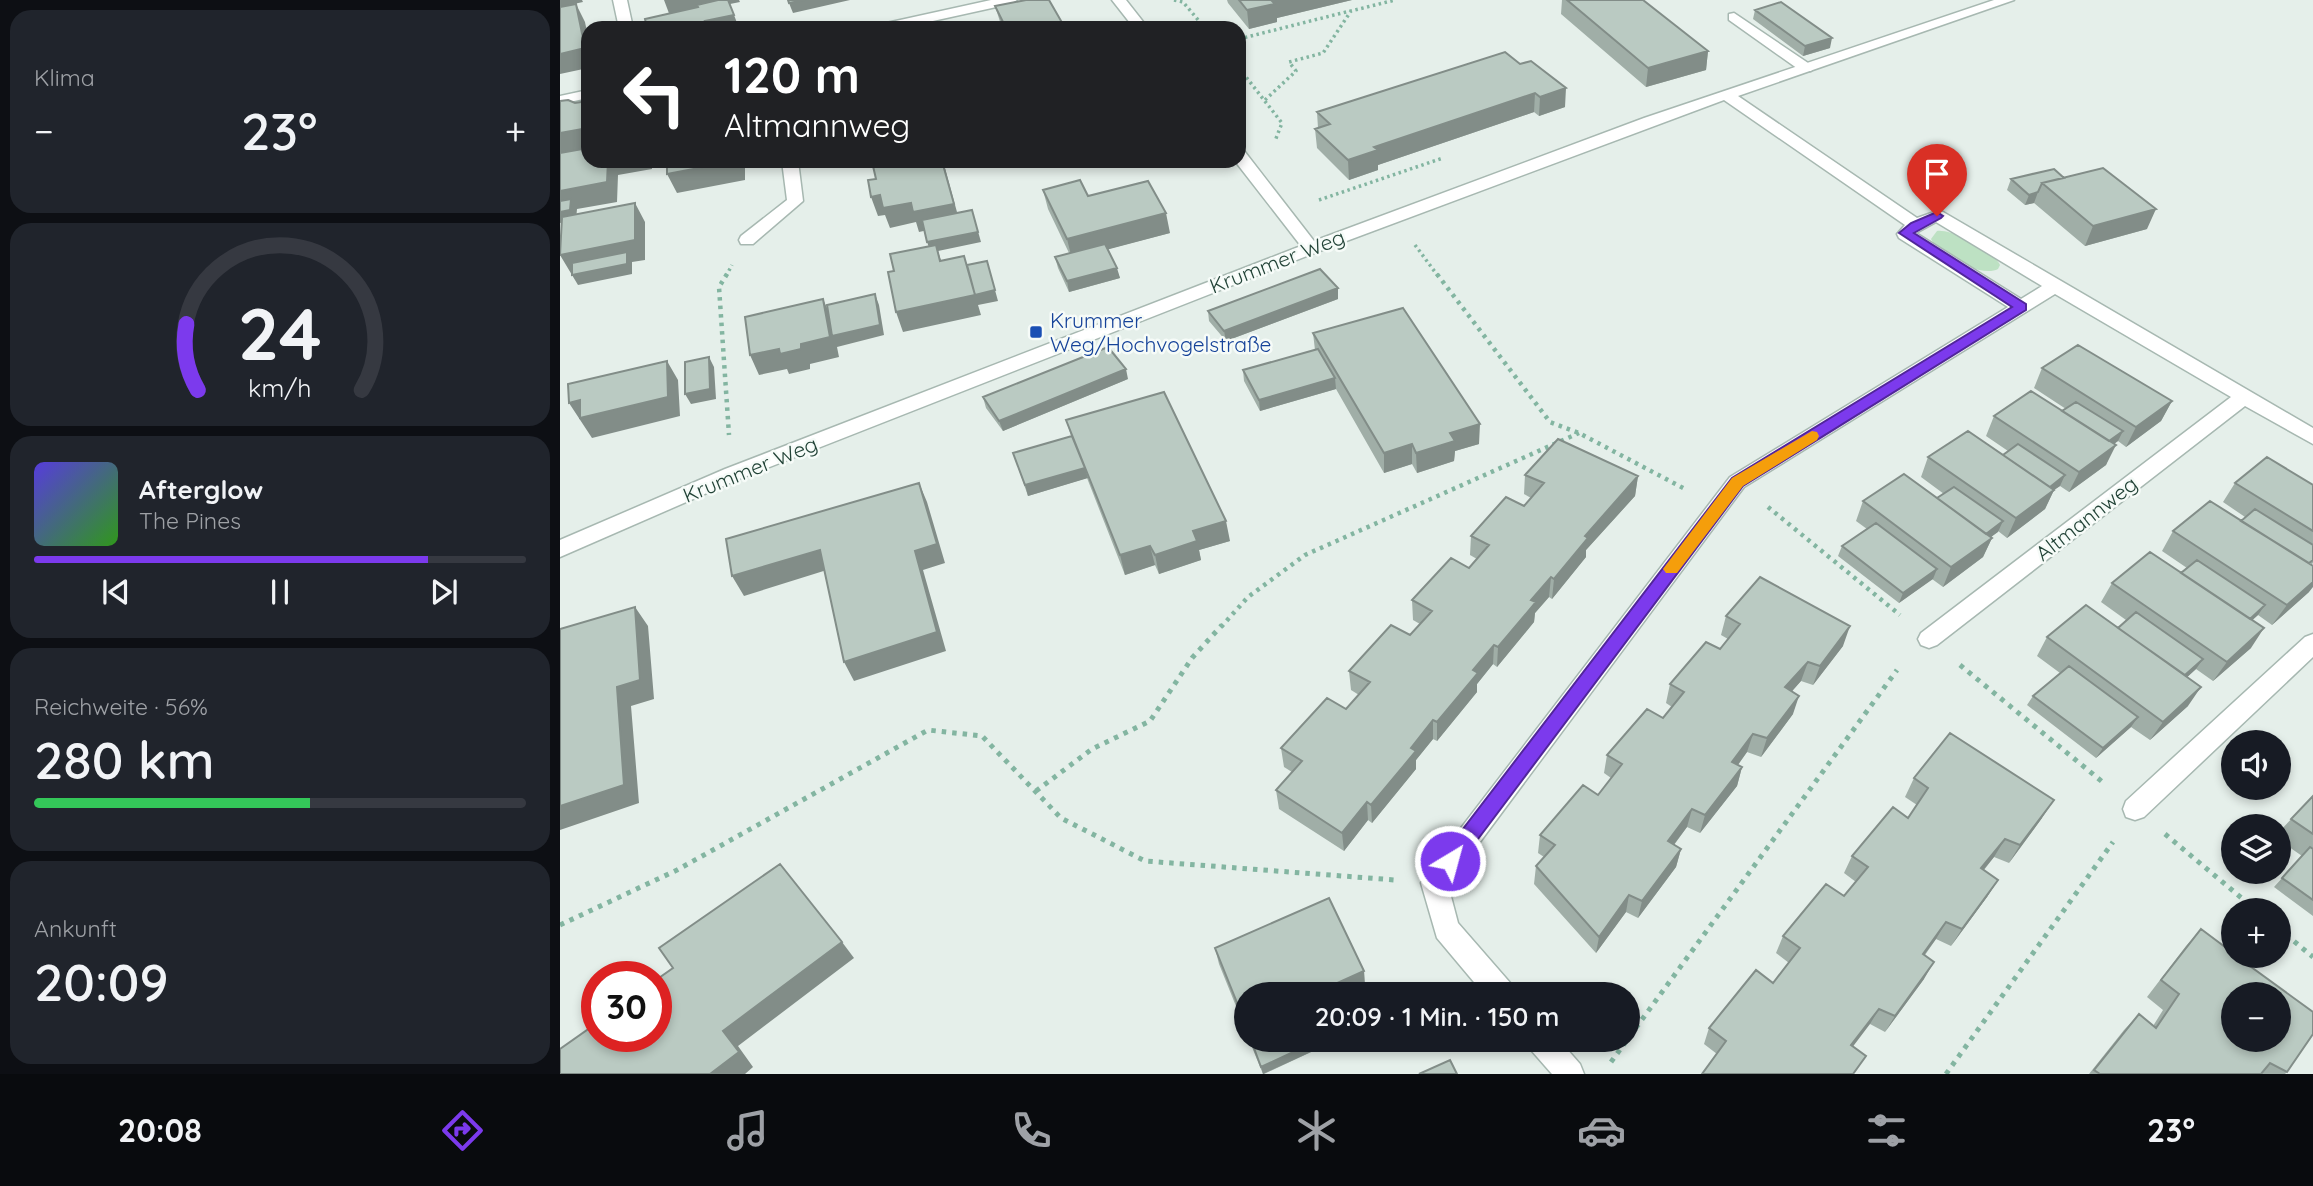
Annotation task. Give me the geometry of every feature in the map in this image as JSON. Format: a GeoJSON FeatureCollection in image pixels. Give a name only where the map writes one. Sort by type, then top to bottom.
{"type":"FeatureCollection","features":[{"type":"Feature","properties":{"kind":"street"},"geometry":{"type":"LineString","coordinates":[[620,0],[624,21]]}},
{"type":"Feature","properties":{"kind":"street"},"geometry":{"type":"LineString","coordinates":[[915,21],[1010,0]]}},
{"type":"Feature","properties":{"kind":"street"},"geometry":{"type":"LineString","coordinates":[[1119,0],[1136,21]]}},
{"type":"Feature","properties":{"kind":"street","name":"Krummer Weg"},"geometry":{"type":"LineString","coordinates":[[560,549],[732,474],[1311,248],[1725,94],[2007,0]]}},
{"type":"Feature","properties":{"kind":"street"},"geometry":{"type":"LineString","coordinates":[[1734,17],[1806,68]]}},
{"type":"Feature","properties":{"kind":"street"},"geometry":{"type":"LineString","coordinates":[[1725,94],[1915,225]]}},
{"type":"Feature","properties":{"kind":"street"},"geometry":{"type":"LineString","coordinates":[[560,100],[581,96]]}},
{"type":"Feature","properties":{"kind":"street"},"geometry":{"type":"LineString","coordinates":[[1246,164],[1311,248]]}},
{"type":"Feature","properties":{"kind":"street"},"geometry":{"type":"LineString","coordinates":[[747,240],[795,201],[791,168]]}},
{"type":"Feature","properties":{"kind":"street"},"geometry":{"type":"LineString","coordinates":[[2021,307],[1905,233],[1915,225],[1937,216],[2313,437]]}},
{"type":"Feature","properties":{"kind":"street"},"geometry":{"type":"LineString","coordinates":[[1492,982],[1446,929],[1433,883],[1737,482],[2055,286]]}},
{"type":"Feature","properties":{"kind":"street","name":"Altmannweg"},"geometry":{"type":"LineString","coordinates":[[1929,639],[2244,397]]}},
{"type":"Feature","properties":{"kind":"street"},"geometry":{"type":"LineString","coordinates":[[2135,809],[2313,643]]}},
{"type":"Feature","properties":{"kind":"street"},"geometry":{"type":"LineString","coordinates":[[1551,1052],[1570,1074]]}},
{"type":"Feature","properties":{"kind":"path"},"geometry":{"type":"LineString","coordinates":[[1174,0],[1183,2],[1199,21]]}},
{"type":"Feature","properties":{"kind":"path"},"geometry":{"type":"LineString","coordinates":[[1246,37],[1395,0]]}},
{"type":"Feature","properties":{"kind":"path"},"geometry":{"type":"LineString","coordinates":[[1265,100],[1296,71],[1289,62],[1323,53],[1351,11]]}},
{"type":"Feature","properties":{"kind":"path"},"geometry":{"type":"LineString","coordinates":[[1246,77],[1282,123],[1271,152]]}},
{"type":"Feature","properties":{"kind":"path"},"geometry":{"type":"LineString","coordinates":[[1311,203],[1446,157]]}},
{"type":"Feature","properties":{"kind":"path"},"geometry":{"type":"LineString","coordinates":[[1394,217],[1550,422],[1579,433],[1718,507]]}},
{"type":"Feature","properties":{"kind":"path"},"geometry":{"type":"LineString","coordinates":[[732,474],[719,286],[747,240]]}},
{"type":"Feature","properties":{"kind":"path"},"geometry":{"type":"LineString","coordinates":[[1035,791],[1092,749],[1150,722],[1192,659],[1248,597],[1305,555],[1579,433]]}},
{"type":"Feature","properties":{"kind":"path"},"geometry":{"type":"LineString","coordinates":[[1602,1074],[1897,670]]}},
{"type":"Feature","properties":{"kind":"path"},"geometry":{"type":"LineString","coordinates":[[560,925],[677,870],[928,730],[982,736],[1061,818],[1145,861],[1433,883]]}},
{"type":"Feature","properties":{"kind":"path"},"geometry":{"type":"LineString","coordinates":[[1946,1074],[2135,809],[2242,898]]}},
{"type":"Feature","properties":{"kind":"path"},"geometry":{"type":"LineString","coordinates":[[2291,939],[2313,957]]}},
{"type":"Feature","properties":{"kind":"green space"},"geometry":{"type":"Polygon","coordinates":[[[1937,231],[1953,233],[1982,248],[1996,259],[2000,265],[1998,269],[1991,271],[1971,268],[1951,258],[1931,239],[1937,231]]]}},
{"type":"Feature","properties":{"kind":"building"},"geometry":{"type":"Polygon","coordinates":[[[728,0],[734,15],[705,21],[645,21],[698,7],[697,5],[728,0]]]}},
{"type":"Feature","properties":{"kind":"building"},"geometry":{"type":"Polygon","coordinates":[[[1026,0],[1049,0],[1061,21],[1002,21],[995,6],[1026,0]]]}},
{"type":"Feature","properties":{"kind":"building"},"geometry":{"type":"Polygon","coordinates":[[[1239,0],[1275,0],[1272,1],[1275,4],[1247,10],[1239,0]]]}},
{"type":"Feature","properties":{"kind":"building"},"geometry":{"type":"Polygon","coordinates":[[[1567,0],[1643,0],[1708,51],[1648,68],[1567,0]]]}},
{"type":"Feature","properties":{"kind":"building"},"geometry":{"type":"Polygon","coordinates":[[[1781,2],[1832,38],[1805,46],[1755,10],[1781,2]]]}},
{"type":"Feature","properties":{"kind":"building"},"geometry":{"type":"Polygon","coordinates":[[[576,4],[581,28],[581,49],[560,54],[560,7],[576,4]]]}},
{"type":"Feature","properties":{"kind":"building"},"geometry":{"type":"Polygon","coordinates":[[[1505,52],[1520,64],[1531,61],[1566,88],[1540,97],[1535,93],[1374,147],[1378,150],[1348,160],[1315,129],[1330,124],[1317,112],[1505,52]]]}},
{"type":"Feature","properties":{"kind":"building"},"geometry":{"type":"Polygon","coordinates":[[[560,101],[581,102],[581,129],[560,133],[560,101]]]}},
{"type":"Feature","properties":{"kind":"building"},"geometry":{"type":"Polygon","coordinates":[[[581,149],[581,168],[608,168],[607,182],[560,191],[560,153],[581,149]]]}},
{"type":"Feature","properties":{"kind":"building"},"geometry":{"type":"Polygon","coordinates":[[[667,168],[699,168],[667,174],[667,168]]]}},
{"type":"Feature","properties":{"kind":"building"},"geometry":{"type":"Polygon","coordinates":[[[873,168],[944,168],[954,204],[913,212],[911,203],[883,208],[880,195],[871,197],[868,180],[876,179],[873,168]]]}},
{"type":"Feature","properties":{"kind":"building"},"geometry":{"type":"Polygon","coordinates":[[[2103,168],[2156,209],[2093,226],[2042,183],[2103,168]]]}},
{"type":"Feature","properties":{"kind":"building"},"geometry":{"type":"Polygon","coordinates":[[[2054,169],[2064,178],[2042,183],[2038,192],[2029,195],[2011,179],[2054,169]]]}},
{"type":"Feature","properties":{"kind":"building"},"geometry":{"type":"Polygon","coordinates":[[[1080,180],[1088,196],[1148,181],[1166,213],[1067,239],[1043,190],[1080,180]]]}},
{"type":"Feature","properties":{"kind":"building"},"geometry":{"type":"Polygon","coordinates":[[[571,199],[570,210],[560,212],[560,201],[571,199]]]}},
{"type":"Feature","properties":{"kind":"building"},"geometry":{"type":"Polygon","coordinates":[[[635,203],[635,240],[560,255],[562,217],[635,203]]]}},
{"type":"Feature","properties":{"kind":"building"},"geometry":{"type":"Polygon","coordinates":[[[972,210],[978,232],[927,242],[922,220],[972,210]]]}},
{"type":"Feature","properties":{"kind":"building"},"geometry":{"type":"Polygon","coordinates":[[[1105,244],[1117,268],[1067,281],[1055,257],[1105,244]]]}},
{"type":"Feature","properties":{"kind":"building"},"geometry":{"type":"Polygon","coordinates":[[[936,245],[940,261],[964,256],[975,295],[896,312],[888,272],[894,271],[890,254],[936,245]]]}},
{"type":"Feature","properties":{"kind":"building"},"geometry":{"type":"Polygon","coordinates":[[[627,252],[627,264],[572,275],[572,263],[627,252]]]}},
{"type":"Feature","properties":{"kind":"building"},"geometry":{"type":"Polygon","coordinates":[[[987,261],[995,290],[975,295],[967,265],[987,261]]]}},
{"type":"Feature","properties":{"kind":"building"},"geometry":{"type":"Polygon","coordinates":[[[1320,269],[1338,288],[1224,331],[1208,311],[1320,269]]]}},
{"type":"Feature","properties":{"kind":"building"},"geometry":{"type":"Polygon","coordinates":[[[875,294],[880,325],[832,336],[827,305],[875,294]]]}},
{"type":"Feature","properties":{"kind":"building"},"geometry":{"type":"Polygon","coordinates":[[[823,299],[830,337],[801,344],[801,349],[780,354],[779,349],[750,355],[745,317],[823,299]]]}},
{"type":"Feature","properties":{"kind":"building"},"geometry":{"type":"Polygon","coordinates":[[[1403,308],[1480,424],[1450,433],[1455,441],[1416,453],[1412,444],[1384,453],[1313,333],[1403,308]]]}},
{"type":"Feature","properties":{"kind":"building"},"geometry":{"type":"Polygon","coordinates":[[[2078,345],[2172,401],[2136,427],[2042,368],[2078,345]]]}},
{"type":"Feature","properties":{"kind":"building"},"geometry":{"type":"Polygon","coordinates":[[[1108,347],[1126,369],[999,421],[983,397],[1108,347]]]}},
{"type":"Feature","properties":{"kind":"building"},"geometry":{"type":"Polygon","coordinates":[[[1318,349],[1335,378],[1259,400],[1243,370],[1318,349]]]}},
{"type":"Feature","properties":{"kind":"building"},"geometry":{"type":"Polygon","coordinates":[[[709,357],[710,389],[685,394],[685,362],[709,357]]]}},
{"type":"Feature","properties":{"kind":"building"},"geometry":{"type":"Polygon","coordinates":[[[667,361],[668,397],[580,418],[580,400],[569,403],[568,384],[667,361]]]}},
{"type":"Feature","properties":{"kind":"building"},"geometry":{"type":"Polygon","coordinates":[[[2031,391],[2116,445],[2079,472],[1994,416],[2031,391]]]}},
{"type":"Feature","properties":{"kind":"building"},"geometry":{"type":"Polygon","coordinates":[[[1164,392],[1226,521],[1193,531],[1197,541],[1155,555],[1150,546],[1120,555],[1066,420],[1164,392]]]}},
{"type":"Feature","properties":{"kind":"building"},"geometry":{"type":"Polygon","coordinates":[[[2076,402],[2123,431],[2109,441],[2062,411],[2076,402]]]}},
{"type":"Feature","properties":{"kind":"building"},"geometry":{"type":"Polygon","coordinates":[[[1968,431],[2054,490],[2016,518],[1928,457],[1968,431]]]}},
{"type":"Feature","properties":{"kind":"building"},"geometry":{"type":"Polygon","coordinates":[[[1072,436],[1085,468],[1025,485],[1013,453],[1072,436]]]}},
{"type":"Feature","properties":{"kind":"building"},"geometry":{"type":"Polygon","coordinates":[[[1558,439],[1638,476],[1585,536],[1588,538],[1554,579],[1551,577],[1531,600],[1536,602],[1498,647],[1494,645],[1473,670],[1478,673],[1437,722],[1433,720],[1411,748],[1416,751],[1371,805],[1367,802],[1342,833],[1276,790],[1302,761],[1281,748],[1327,698],[1346,709],[1370,682],[1349,671],[1391,625],[1410,635],[1432,611],[1412,600],[1451,558],[1469,568],[1489,545],[1471,536],[1506,497],[1524,506],[1544,483],[1525,475],[1558,439]]]}},
{"type":"Feature","properties":{"kind":"building"},"geometry":{"type":"Polygon","coordinates":[[[2018,444],[2065,475],[2050,487],[2003,455],[2018,444]]]}},
{"type":"Feature","properties":{"kind":"building"},"geometry":{"type":"Polygon","coordinates":[[[2267,457],[2313,485],[2313,531],[2235,483],[2267,457]]]}},
{"type":"Feature","properties":{"kind":"building"},"geometry":{"type":"Polygon","coordinates":[[[1904,474],[1992,538],[1951,567],[1863,501],[1904,474]]]}},
{"type":"Feature","properties":{"kind":"building"},"geometry":{"type":"Polygon","coordinates":[[[919,483],[937,544],[915,551],[937,632],[844,662],[820,550],[732,576],[726,539],[919,483]]]}},
{"type":"Feature","properties":{"kind":"building"},"geometry":{"type":"Polygon","coordinates":[[[1954,487],[2003,521],[1986,534],[1937,498],[1954,487]]]}},
{"type":"Feature","properties":{"kind":"building"},"geometry":{"type":"Polygon","coordinates":[[[2210,501],[2313,566],[2313,582],[2287,605],[2173,531],[2210,501]]]}},
{"type":"Feature","properties":{"kind":"building"},"geometry":{"type":"Polygon","coordinates":[[[2255,509],[2313,545],[2313,560],[2309,563],[2241,521],[2255,509]]]}},
{"type":"Feature","properties":{"kind":"building"},"geometry":{"type":"Polygon","coordinates":[[[1876,523],[1937,569],[1903,593],[1842,546],[1876,523]]]}},
{"type":"Feature","properties":{"kind":"building"},"geometry":{"type":"Polygon","coordinates":[[[2150,552],[2264,628],[2227,662],[2112,583],[2150,552]]]}},
{"type":"Feature","properties":{"kind":"building"},"geometry":{"type":"Polygon","coordinates":[[[2197,560],[2265,605],[2250,619],[2181,573],[2197,560]]]}},
{"type":"Feature","properties":{"kind":"building"},"geometry":{"type":"Polygon","coordinates":[[[1760,577],[1850,626],[1820,666],[1808,662],[1785,687],[1799,696],[1767,738],[1753,734],[1732,762],[1742,767],[1705,815],[1692,809],[1668,841],[1681,849],[1642,901],[1629,895],[1599,937],[1536,866],[1555,845],[1540,835],[1583,785],[1598,795],[1622,764],[1607,755],[1647,709],[1663,718],[1684,692],[1670,684],[1706,642],[1720,649],[1740,624],[1726,616],[1760,577]]]}},
{"type":"Feature","properties":{"kind":"building"},"geometry":{"type":"Polygon","coordinates":[[[2086,605],[2201,687],[2163,722],[2047,637],[2086,605]]]}},
{"type":"Feature","properties":{"kind":"building"},"geometry":{"type":"Polygon","coordinates":[[[635,607],[640,680],[617,687],[624,785],[560,806],[560,629],[635,607]]]}},
{"type":"Feature","properties":{"kind":"building"},"geometry":{"type":"Polygon","coordinates":[[[2136,612],[2203,659],[2185,675],[2118,628],[2136,612]]]}},
{"type":"Feature","properties":{"kind":"building"},"geometry":{"type":"Polygon","coordinates":[[[2069,666],[2138,717],[2103,748],[2033,696],[2069,666]]]}},
{"type":"Feature","properties":{"kind":"building"},"geometry":{"type":"Polygon","coordinates":[[[1950,733],[2054,800],[2020,845],[2005,839],[1981,868],[1998,880],[1962,929],[1946,922],[1923,954],[1934,962],[1895,1016],[1879,1009],[1851,1045],[1866,1056],[1853,1074],[1702,1074],[1726,1041],[1709,1028],[1756,970],[1773,983],[1800,948],[1783,936],[1826,884],[1844,896],[1868,867],[1852,856],[1893,807],[1908,818],[1928,788],[1914,778],[1950,733]]]}},
{"type":"Feature","properties":{"kind":"building"},"geometry":{"type":"Polygon","coordinates":[[[2313,796],[2313,834],[2291,819],[2313,796]]]}},
{"type":"Feature","properties":{"kind":"building"},"geometry":{"type":"Polygon","coordinates":[[[2310,847],[2313,849],[2313,900],[2290,884],[2291,868],[2310,847]]]}},
{"type":"Feature","properties":{"kind":"building"},"geometry":{"type":"Polygon","coordinates":[[[780,864],[842,942],[723,1031],[739,1052],[710,1074],[560,1074],[560,1049],[581,1034],[581,1052],[672,1052],[673,968],[672,961],[668,961],[659,948],[780,864]]]}},
{"type":"Feature","properties":{"kind":"building"},"geometry":{"type":"Polygon","coordinates":[[[1329,898],[1364,971],[1340,982],[1234,982],[1234,995],[1215,948],[1329,898]]]}},
{"type":"Feature","properties":{"kind":"building"},"geometry":{"type":"Polygon","coordinates":[[[2201,929],[2221,944],[2221,968],[2252,968],[2272,982],[2221,982],[2221,1052],[2291,1052],[2291,996],[2313,1012],[2313,1034],[2287,1072],[2270,1063],[2261,1074],[2100,1074],[2094,1070],[2139,1014],[2156,1028],[2179,994],[2161,980],[2201,929]]]}},
{"type":"Feature","properties":{"kind":"building"},"geometry":{"type":"Polygon","coordinates":[[[1255,1052],[1293,1052],[1261,1067],[1255,1052]]]}},
{"type":"Feature","properties":{"kind":"building"},"geometry":{"type":"Polygon","coordinates":[[[1450,1060],[1457,1074],[1419,1074],[1450,1060]]]}},
{"type":"Feature","properties":{"kind":"slow traffic"},"geometry":{"type":"LineString","coordinates":[[1671,569],[1737,482],[1812,436]]}},
{"type":"Feature","properties":{"kind":"place","name":"Krummer Weg/Hochvogelstraße"},"geometry":{"type":"Point","coordinates":[1036,332]}},
{"type":"Feature","properties":{"kind":"route"},"geometry":{"type":"LineString","coordinates":[[1450,861],[1737,482],[2021,307],[1905,233],[1915,225],[1937,216]]}}]}
